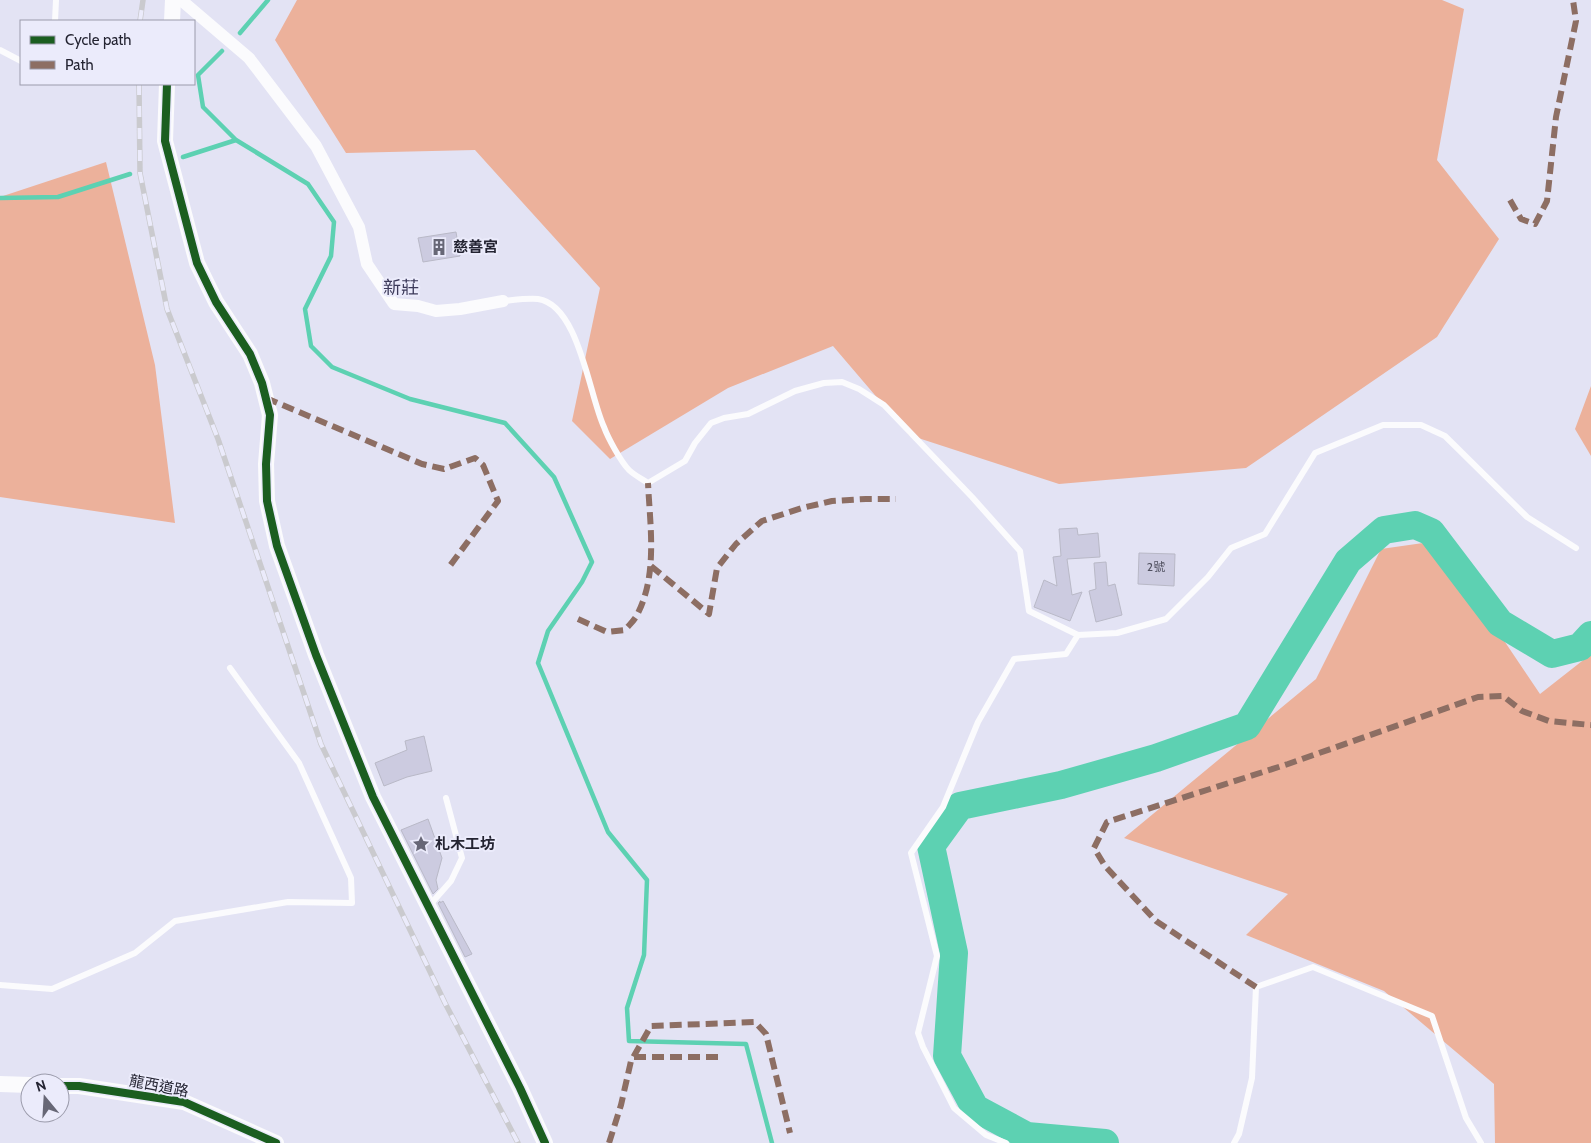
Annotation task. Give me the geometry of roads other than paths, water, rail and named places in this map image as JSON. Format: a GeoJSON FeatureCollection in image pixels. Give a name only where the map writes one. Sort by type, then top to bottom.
{"type":"FeatureCollection","features":[{"type":"Feature","properties":{"kind":"street"},"geometry":{"type":"LineString","coordinates":[[172,20],[173,0]]}},
{"type":"Feature","properties":{"kind":"street"},"geometry":{"type":"LineString","coordinates":[[181,0],[249,58],[316,146],[359,227],[367,264],[394,304],[418,306],[436,312],[503,301]]}},
{"type":"Feature","properties":{"kind":"street"},"geometry":{"type":"LineString","coordinates":[[167,85],[165,141],[198,263],[216,302],[250,354],[262,383],[270,416],[266,464],[267,501],[276,546],[316,655],[373,797],[520,1088],[545,1143]]}},
{"type":"Feature","properties":{"kind":"street"},"geometry":{"type":"LineString","coordinates":[[0,1084],[20,1085]]}},
{"type":"Feature","properties":{"kind":"street","name":"龍西道路"},"geometry":{"type":"LineString","coordinates":[[70,1086],[184,1102],[276,1143]]}},
{"type":"Feature","properties":{"kind":"lane"},"geometry":{"type":"LineString","coordinates":[[55,20],[56,0]]}},
{"type":"Feature","properties":{"kind":"lane"},"geometry":{"type":"LineString","coordinates":[[0,50],[20,60]]}},
{"type":"Feature","properties":{"kind":"lane"},"geometry":{"type":"LineString","coordinates":[[503,301],[539,299],[557,309],[568,324],[578,345],[603,426],[629,470],[648,483],[685,460],[695,443],[712,423],[724,418],[748,414],[795,391],[824,383],[842,382],[859,389],[884,405],[972,497],[1020,551],[1029,611],[1078,635],[1117,633],[1166,620],[1208,577],[1230,548],[1265,534],[1315,453],[1383,425],[1421,425],[1445,436],[1527,517],[1576,548]]}},
{"type":"Feature","properties":{"kind":"lane"},"geometry":{"type":"LineString","coordinates":[[1006,1143],[986,1135],[954,1108],[918,1034],[937,956],[911,853],[943,807],[978,722],[1014,659],[1066,654],[1078,635]]}},
{"type":"Feature","properties":{"kind":"lane"},"geometry":{"type":"LineString","coordinates":[[0,985],[52,989],[135,953],[175,921],[288,902],[352,903],[351,878],[300,763],[230,668]]}},
{"type":"Feature","properties":{"kind":"lane"},"geometry":{"type":"LineString","coordinates":[[428,907],[451,881],[462,858],[446,798]]}},
{"type":"Feature","properties":{"kind":"lane"},"geometry":{"type":"LineString","coordinates":[[1234,1143],[1252,1078],[1256,987],[1313,967],[1432,1016],[1466,1118],[1481,1143]]}},
{"type":"Feature","properties":{"kind":"waterway"},"geometry":{"type":"LineString","coordinates":[[240,33],[268,0]]}},
{"type":"Feature","properties":{"kind":"waterway"},"geometry":{"type":"LineString","coordinates":[[222,51],[198,75],[203,107],[236,140],[308,184],[334,222],[331,256],[305,309],[311,346],[332,367],[410,399],[505,423],[554,477],[592,562],[582,582],[548,631],[538,663],[608,832],[647,880],[644,955],[627,1008],[629,1041],[746,1044],[772,1143]]}},
{"type":"Feature","properties":{"kind":"waterway"},"geometry":{"type":"LineString","coordinates":[[183,157],[236,140]]}},
{"type":"Feature","properties":{"kind":"waterway"},"geometry":{"type":"LineString","coordinates":[[0,198],[58,197],[130,174]]}},
{"type":"Feature","properties":{"kind":"waterway"},"geometry":{"type":"LineString","coordinates":[[1105,1143],[1027,1136],[975,1108],[947,1056],[954,953],[931,846],[960,806],[1061,785],[1156,758],[1247,726],[1348,561],[1384,530],[1415,525],[1431,532],[1500,623],[1552,654],[1580,647],[1591,635]]}},
{"type":"Feature","properties":{"kind":"railway"},"geometry":{"type":"LineString","coordinates":[[140,20],[143,0]]}},
{"type":"Feature","properties":{"kind":"railway"},"geometry":{"type":"LineString","coordinates":[[139,85],[140,173],[167,309],[218,439],[321,744],[445,1003],[518,1143]]}},
{"type":"Feature","properties":{"kind":"place","name":"慈善宮"},"geometry":{"type":"Point","coordinates":[439,247]}},
{"type":"Feature","properties":{"kind":"place","name":"札木工坊"},"geometry":{"type":"Point","coordinates":[421,844]}},
{"type":"Feature","properties":{"kind":"district","name":"新莊"},"geometry":{"type":"Point","coordinates":[401,288]}}]}
